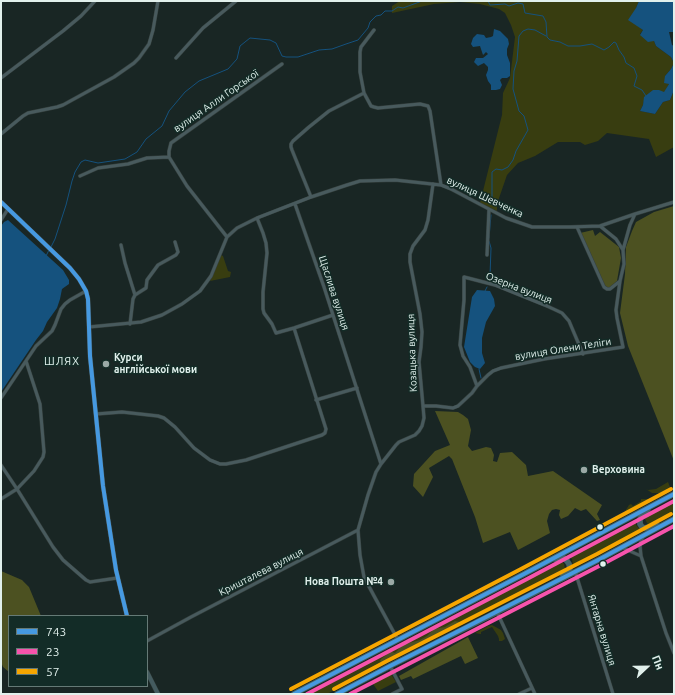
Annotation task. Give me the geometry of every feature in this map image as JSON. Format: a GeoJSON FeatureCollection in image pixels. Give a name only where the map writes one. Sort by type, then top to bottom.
{"type":"FeatureCollection","features":[{"type":"Feature","properties":{"kind":"highway"},"geometry":{"type":"LineString","coordinates":[[294,694],[548,562],[674,494]]}},
{"type":"Feature","properties":{"kind":"highway"},"geometry":{"type":"LineString","coordinates":[[649,507],[640,519],[640,524],[644,528],[660,526]]}},
{"type":"Feature","properties":{"kind":"highway"},"geometry":{"type":"LineString","coordinates":[[337,694],[622,547],[674,518]]}},
{"type":"Feature","properties":{"kind":"highway"},"geometry":{"type":"LineString","coordinates":[[548,562],[560,558],[564,558],[567,561],[570,568],[558,580]]}},
{"type":"Feature","properties":{"kind":"main road"},"geometry":{"type":"LineString","coordinates":[[1,202],[56,254],[79,279],[86,291],[88,299],[90,356],[103,486],[117,578],[127,615]]}},
{"type":"Feature","properties":{"kind":"main road"},"geometry":{"type":"LineString","coordinates":[[148,674],[158,694]]}},
{"type":"Feature","properties":{"kind":"street"},"geometry":{"type":"LineString","coordinates":[[1,78],[63,31],[81,16],[95,1]]}},
{"type":"Feature","properties":{"kind":"street"},"geometry":{"type":"LineString","coordinates":[[1,134],[28,113],[63,105],[114,77],[140,58],[149,44],[158,1]]}},
{"type":"Feature","properties":{"kind":"street"},"geometry":{"type":"LineString","coordinates":[[176,58],[204,28],[236,1]]}},
{"type":"Feature","properties":{"kind":"street"},"geometry":{"type":"LineString","coordinates":[[374,30],[361,47],[360,52],[360,72],[364,93],[371,106],[378,108],[420,104],[428,106],[441,185]]}},
{"type":"Feature","properties":{"kind":"street","name":"вулиця Алли Горської"},"geometry":{"type":"LineString","coordinates":[[169,157],[171,143],[282,64]]}},
{"type":"Feature","properties":{"kind":"street"},"geometry":{"type":"LineString","coordinates":[[311,197],[291,144],[329,111],[364,93]]}},
{"type":"Feature","properties":{"kind":"street"},"geometry":{"type":"LineString","coordinates":[[80,176],[98,168],[128,164],[147,158],[169,157],[187,186],[227,237],[211,276],[200,291],[182,304],[162,315],[141,322],[89,327]]}},
{"type":"Feature","properties":{"kind":"street","name":"вулиця Шевченка"},"geometry":{"type":"LineString","coordinates":[[227,237],[237,228],[257,218],[311,197],[360,181],[395,180],[441,185],[506,218],[532,226],[600,226],[674,202]]}},
{"type":"Feature","properties":{"kind":"street","name":"Козацька вулиця"},"geometry":{"type":"LineString","coordinates":[[358,530],[376,472],[399,442],[415,435],[419,431],[424,418],[419,362],[421,347],[420,314],[410,262],[410,254],[413,246],[425,230],[428,220],[433,184]]}},
{"type":"Feature","properties":{"kind":"street","name":"Щаслива вулиця"},"geometry":{"type":"LineString","coordinates":[[296,204],[381,464]]}},
{"type":"Feature","properties":{"kind":"street"},"geometry":{"type":"LineString","coordinates":[[1,220],[8,209]]}},
{"type":"Feature","properties":{"kind":"street"},"geometry":{"type":"LineString","coordinates":[[487,254],[489,209]]}},
{"type":"Feature","properties":{"kind":"street","name":"вулиця Олени Теліги"},"geometry":{"type":"LineString","coordinates":[[423,406],[453,408],[458,406],[472,393],[488,374],[501,368],[544,359],[623,347],[616,310],[624,264],[623,250],[630,225],[635,214]]}},
{"type":"Feature","properties":{"kind":"street"},"geometry":{"type":"LineString","coordinates":[[257,218],[266,243],[267,253],[263,292],[263,309],[276,333],[333,315]]}},
{"type":"Feature","properties":{"kind":"street"},"geometry":{"type":"LineString","coordinates":[[600,226],[616,239],[623,250]]}},
{"type":"Feature","properties":{"kind":"street"},"geometry":{"type":"LineString","coordinates":[[577,227],[604,287],[610,289],[620,281]]}},
{"type":"Feature","properties":{"kind":"street"},"geometry":{"type":"LineString","coordinates":[[130,324],[133,299],[135,295],[146,288],[147,280],[158,264],[176,256],[178,252],[175,242]]}},
{"type":"Feature","properties":{"kind":"street"},"geometry":{"type":"LineString","coordinates":[[121,245],[135,295]]}},
{"type":"Feature","properties":{"kind":"street","name":"Озерна вулиця"},"geometry":{"type":"LineString","coordinates":[[477,386],[470,366],[463,356],[460,345],[464,300],[464,277],[494,285],[562,313],[569,322],[583,354]]}},
{"type":"Feature","properties":{"kind":"street"},"geometry":{"type":"LineString","coordinates":[[1,398],[36,346],[52,332],[61,309],[65,304],[86,291]]}},
{"type":"Feature","properties":{"kind":"street"},"geometry":{"type":"LineString","coordinates":[[96,414],[122,412],[164,418],[194,448],[210,460],[220,464],[246,460],[322,435],[325,433],[326,429],[294,328]]}},
{"type":"Feature","properties":{"kind":"street"},"geometry":{"type":"LineString","coordinates":[[1,499],[17,489],[34,471],[43,457],[44,452],[40,404],[26,361]]}},
{"type":"Feature","properties":{"kind":"street"},"geometry":{"type":"LineString","coordinates":[[316,400],[357,388]]}},
{"type":"Feature","properties":{"kind":"street"},"geometry":{"type":"LineString","coordinates":[[1,465],[53,547],[63,560],[90,582],[117,578]]}},
{"type":"Feature","properties":{"kind":"street"},"geometry":{"type":"LineString","coordinates":[[358,530],[364,577],[398,640]]}},
{"type":"Feature","properties":{"kind":"street","name":"Кришталева вулиця"},"geometry":{"type":"LineString","coordinates":[[148,640],[358,530]]}},
{"type":"Feature","properties":{"kind":"street"},"geometry":{"type":"LineString","coordinates":[[644,535],[640,546],[641,556],[674,653]]}},
{"type":"Feature","properties":{"kind":"street"},"geometry":{"type":"LineString","coordinates":[[622,547],[641,556]]}},
{"type":"Feature","properties":{"kind":"street","name":"Янтарна вулиця"},"geometry":{"type":"LineString","coordinates":[[575,571],[613,694]]}},
{"type":"Feature","properties":{"kind":"street"},"geometry":{"type":"LineString","coordinates":[[497,612],[535,694]]}},
{"type":"Feature","properties":{"kind":"street"},"geometry":{"type":"LineString","coordinates":[[390,666],[402,689],[392,694]]}},
{"type":"Feature","properties":{"kind":"street"},"geometry":{"type":"LineString","coordinates":[[519,694],[532,688]]}},
{"type":"Feature","properties":{"kind":"green space"},"geometry":{"type":"Polygon","coordinates":[[[400,1],[639,1],[636,8],[638,26],[643,30],[640,34],[654,41],[656,46],[671,57],[674,63],[665,76],[669,84],[664,93],[645,97],[640,111],[655,114],[663,102],[670,100],[674,90],[674,147],[656,157],[649,139],[607,133],[598,141],[585,145],[580,142],[558,142],[535,156],[518,163],[507,175],[497,204],[497,211],[480,203],[502,115],[503,93],[510,78],[515,37],[511,25],[505,13],[499,9],[480,4],[460,2],[434,4],[392,13],[392,6],[400,1]]]}},
{"type":"Feature","properties":{"kind":"green space"},"geometry":{"type":"Polygon","coordinates":[[[674,206],[674,461],[628,346],[620,313],[625,274],[626,247],[636,222],[654,212],[674,206]]]}},
{"type":"Feature","properties":{"kind":"green space"},"geometry":{"type":"Polygon","coordinates":[[[593,230],[595,236],[600,232],[619,247],[621,258],[617,281],[608,289],[605,286],[580,233],[593,230]]]}},
{"type":"Feature","properties":{"kind":"green space"},"geometry":{"type":"Polygon","coordinates":[[[221,255],[223,256],[228,271],[231,272],[230,277],[210,281],[221,255]]]}},
{"type":"Feature","properties":{"kind":"green space"},"geometry":{"type":"Polygon","coordinates":[[[435,411],[458,412],[468,419],[471,430],[468,446],[472,451],[486,447],[491,448],[494,455],[493,461],[497,462],[500,453],[512,452],[526,465],[528,476],[553,471],[602,505],[597,514],[600,520],[597,521],[586,509],[581,511],[575,508],[568,516],[561,519],[559,515],[560,510],[556,509],[552,510],[549,514],[547,521],[550,533],[518,550],[510,532],[483,543],[475,517],[452,459],[449,456],[429,468],[433,477],[423,497],[413,486],[414,474],[435,451],[450,445],[435,411]]]}},
{"type":"Feature","properties":{"kind":"green space"},"geometry":{"type":"Polygon","coordinates":[[[668,482],[670,487],[660,493],[652,493],[646,489],[656,489],[668,482]]]}},
{"type":"Feature","properties":{"kind":"green space"},"geometry":{"type":"Polygon","coordinates":[[[641,499],[655,499],[624,513],[629,505],[631,504],[633,506],[641,501],[641,499]]]}},
{"type":"Feature","properties":{"kind":"green space"},"geometry":{"type":"Polygon","coordinates":[[[674,502],[674,511],[650,524],[647,523],[645,519],[647,516],[674,502]]]}},
{"type":"Feature","properties":{"kind":"green space"},"geometry":{"type":"Polygon","coordinates":[[[636,520],[636,525],[641,530],[573,566],[572,559],[568,556],[636,520]]]}},
{"type":"Feature","properties":{"kind":"green space"},"geometry":{"type":"Polygon","coordinates":[[[559,562],[564,564],[564,570],[492,610],[424,643],[327,694],[306,694],[447,619],[468,610],[559,562]]]}},
{"type":"Feature","properties":{"kind":"green space"},"geometry":{"type":"Polygon","coordinates":[[[1,571],[22,580],[29,587],[41,615],[8,615],[8,671],[3,667],[1,662],[1,571]]]}},
{"type":"Feature","properties":{"kind":"green space"},"geometry":{"type":"Polygon","coordinates":[[[455,621],[460,623],[446,631],[439,633],[414,648],[403,651],[397,657],[384,663],[380,661],[390,652],[395,653],[402,645],[420,640],[434,629],[445,627],[455,621]]]}},
{"type":"Feature","properties":{"kind":"green space"},"geometry":{"type":"Polygon","coordinates":[[[492,625],[501,630],[505,639],[499,641],[498,636],[492,627],[481,632],[481,634],[475,633],[492,625]]]}},
{"type":"Feature","properties":{"kind":"green space"},"geometry":{"type":"Polygon","coordinates":[[[468,637],[478,658],[465,664],[461,656],[413,679],[411,676],[401,680],[399,676],[468,637]]]}},
{"type":"Feature","properties":{"kind":"green space"},"geometry":{"type":"Polygon","coordinates":[[[391,674],[396,682],[378,691],[373,684],[391,674]]]}},
{"type":"Feature","properties":{"kind":"water"},"geometry":{"type":"Polygon","coordinates":[[[639,1],[674,1],[674,32],[669,32],[672,45],[674,46],[674,63],[671,57],[656,46],[654,41],[648,42],[640,35],[643,30],[628,20],[639,1]]]}},
{"type":"Feature","properties":{"kind":"water"},"geometry":{"type":"Polygon","coordinates":[[[494,29],[500,31],[508,39],[509,44],[507,55],[510,63],[510,76],[500,80],[502,85],[500,89],[491,90],[491,85],[486,75],[488,67],[484,63],[478,66],[474,62],[476,58],[483,58],[488,54],[486,52],[483,55],[480,46],[473,47],[471,44],[473,38],[477,34],[484,35],[486,38],[493,36],[494,29]]]}},
{"type":"Feature","properties":{"kind":"water"},"geometry":{"type":"Polygon","coordinates":[[[674,63],[674,90],[670,100],[663,102],[655,114],[640,111],[643,105],[644,97],[653,90],[664,92],[669,84],[664,83],[665,76],[674,63]]]}},
{"type":"Feature","properties":{"kind":"water"},"geometry":{"type":"Polygon","coordinates":[[[8,220],[63,270],[69,280],[69,284],[62,289],[57,308],[1,392],[1,226],[8,220]]]}},
{"type":"Feature","properties":{"kind":"water"},"geometry":{"type":"Polygon","coordinates":[[[477,290],[490,291],[494,299],[495,306],[486,322],[482,338],[482,353],[485,363],[480,369],[475,367],[470,362],[464,347],[472,297],[477,290]]]}},
{"type":"Feature","properties":{"kind":"waterway"},"geometry":{"type":"LineString","coordinates":[[51,247],[66,205],[75,172],[81,162],[85,160],[98,163],[125,159],[137,152],[146,139],[162,126],[169,111],[185,92],[199,81],[228,69],[237,59],[240,46],[250,38],[270,40],[276,43],[282,56],[298,57],[319,50],[332,49],[358,40],[376,16],[381,15],[385,11],[392,11],[398,7],[403,8],[422,1]]}},
{"type":"Feature","properties":{"kind":"waterway"},"geometry":{"type":"LineString","coordinates":[[488,1],[490,5],[505,4],[509,6],[518,3],[523,4],[525,13],[543,16],[546,22],[547,37],[550,40],[560,42],[568,46],[592,44],[604,50],[614,42],[616,43],[626,63],[634,68],[637,76],[634,86],[642,90],[646,96]]}},
{"type":"Feature","properties":{"kind":"waterway"},"geometry":{"type":"LineString","coordinates":[[492,204],[492,172],[496,169],[502,170],[508,167],[528,130],[524,116],[519,111],[513,89],[519,36],[523,31],[528,29],[535,30],[546,36]]}},
{"type":"Feature","properties":{"kind":"waterway"},"geometry":{"type":"LineString","coordinates":[[489,238],[491,215]]}},
{"type":"Feature","properties":{"kind":"waterway"},"geometry":{"type":"LineString","coordinates":[[489,241],[491,248],[490,276]]}},
{"type":"Feature","properties":{"kind":"waterway"},"geometry":{"type":"LineString","coordinates":[[46,256],[49,250]]}},
{"type":"Feature","properties":{"kind":"waterway"},"geometry":{"type":"LineString","coordinates":[[485,291],[487,287]]}},
{"type":"Feature","properties":{"kind":"waterway"},"geometry":{"type":"LineString","coordinates":[[479,369],[481,378]]}},
{"type":"Feature","properties":{"kind":"transit line","name":"743"},"geometry":{"type":"LineString","coordinates":[[1,202],[70,268],[86,291],[88,299],[90,356],[103,486],[116,570],[127,615]]}},
{"type":"Feature","properties":{"kind":"transit line","name":"57"},"geometry":{"type":"LineString","coordinates":[[291,689],[671,489]]}},
{"type":"Feature","properties":{"kind":"transit line","name":"743"},"geometry":{"type":"LineString","coordinates":[[294,694],[674,494]]}},
{"type":"Feature","properties":{"kind":"transit line","name":"23"},"geometry":{"type":"LineString","coordinates":[[307,694],[674,501]]}},
{"type":"Feature","properties":{"kind":"transit line","name":"57"},"geometry":{"type":"LineString","coordinates":[[334,689],[597,554],[671,514]]}},
{"type":"Feature","properties":{"kind":"transit line","name":"743"},"geometry":{"type":"LineString","coordinates":[[337,694],[600,559],[674,519]]}},
{"type":"Feature","properties":{"kind":"transit line","name":"23"},"geometry":{"type":"LineString","coordinates":[[350,694],[674,526]]}},
{"type":"Feature","properties":{"kind":"place","name":"Курси англійської мови"},"geometry":{"type":"Point","coordinates":[106,364]}},
{"type":"Feature","properties":{"kind":"place","name":"Верховина"},"geometry":{"type":"Point","coordinates":[584,470]}},
{"type":"Feature","properties":{"kind":"place","name":"Нова Пошта №4"},"geometry":{"type":"Point","coordinates":[391,582]}},
{"type":"Feature","properties":{"kind":"district","name":"ШЛЯХ"},"geometry":{"type":"Point","coordinates":[62,361]}}]}
